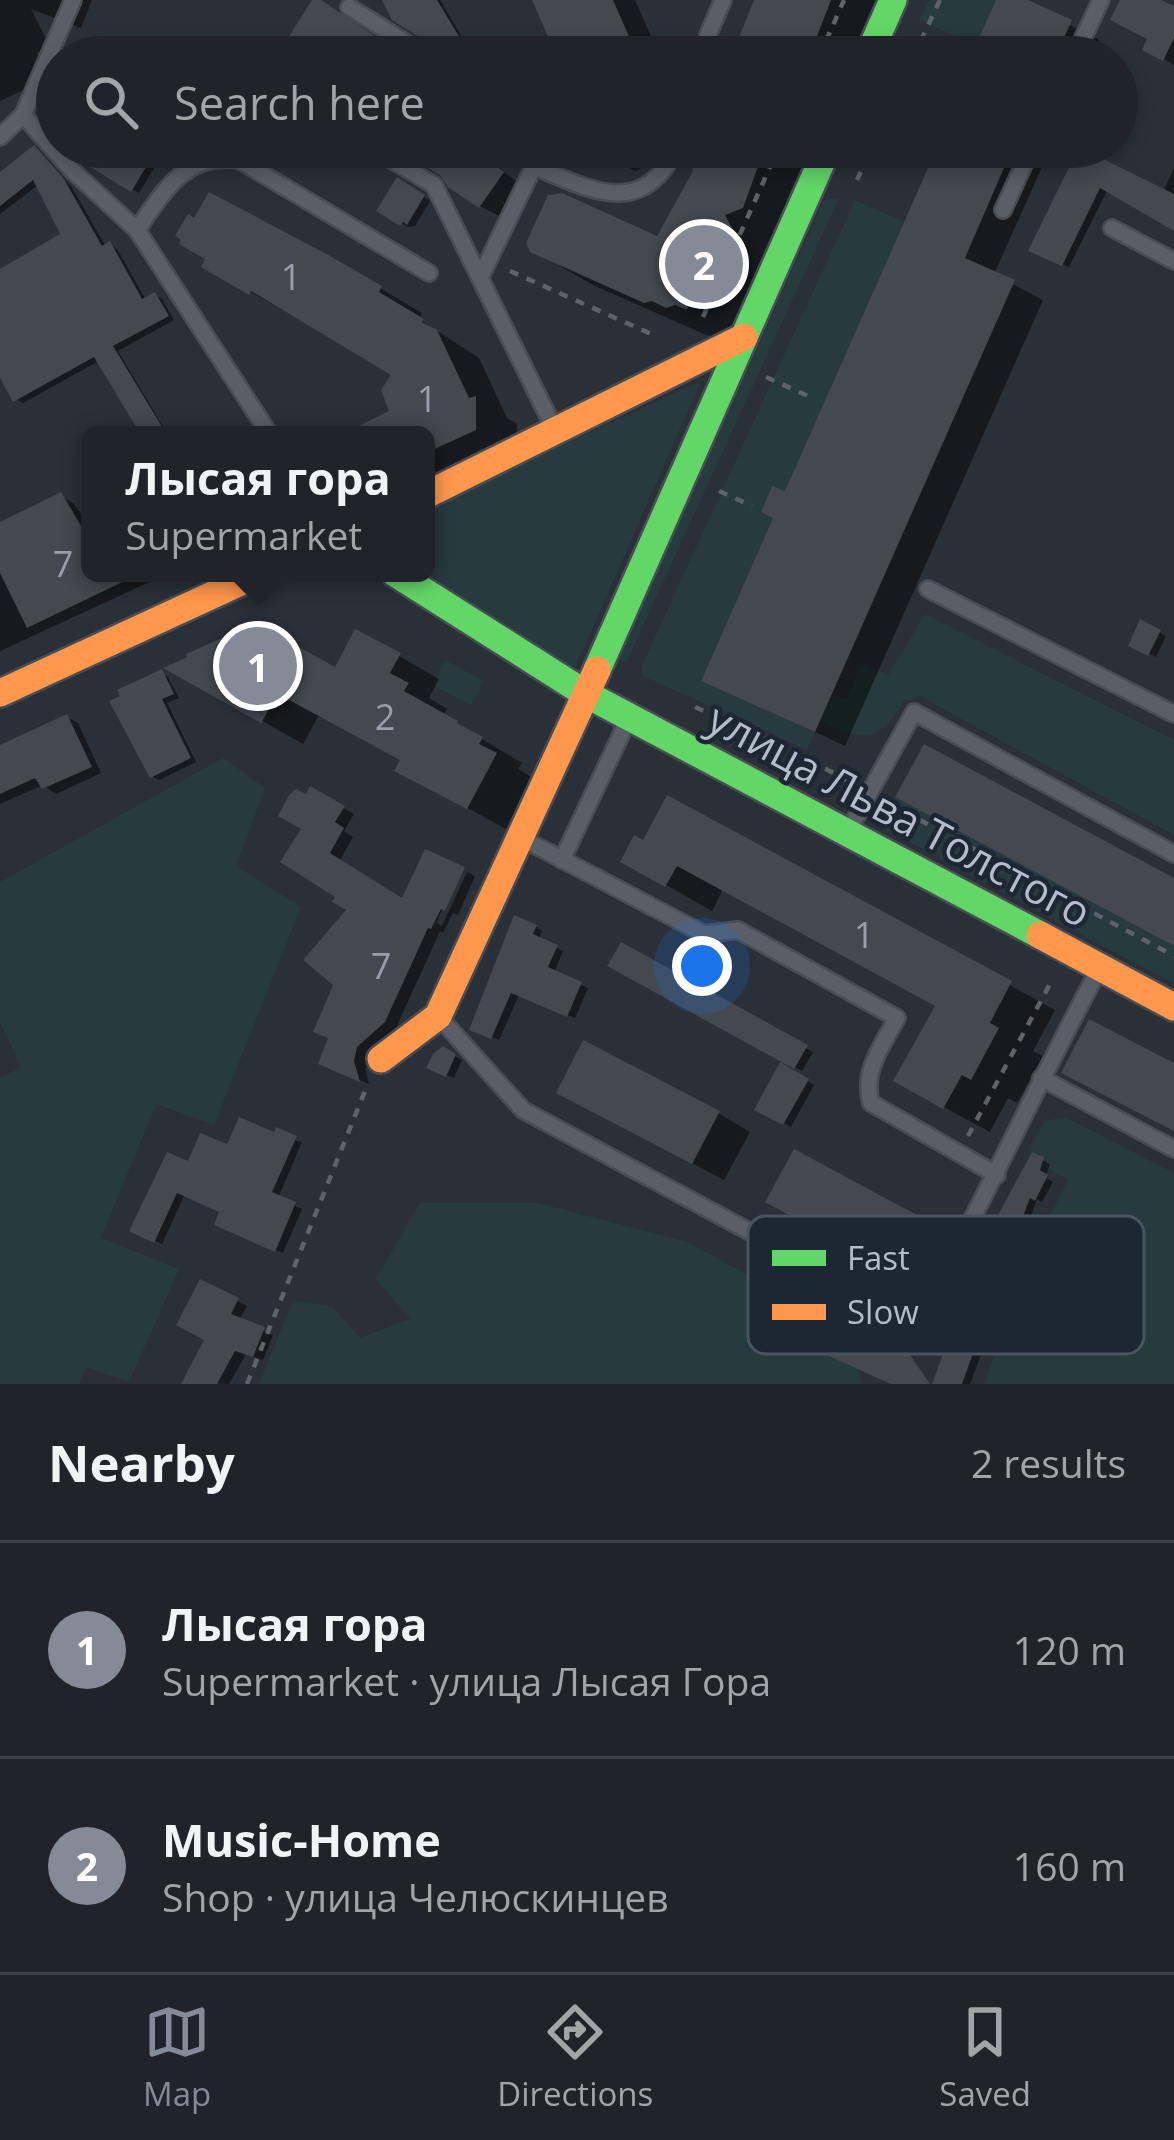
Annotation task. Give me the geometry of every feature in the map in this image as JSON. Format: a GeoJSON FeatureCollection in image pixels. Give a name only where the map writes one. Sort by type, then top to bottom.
{"type":"FeatureCollection","features":[{"type":"Feature","properties":{"kind":"street"},"geometry":{"type":"LineString","coordinates":[[877,36],[893,0]]}},
{"type":"Feature","properties":{"kind":"street"},"geometry":{"type":"LineString","coordinates":[[381,1059],[438,1016],[586,694],[816,168]]}},
{"type":"Feature","properties":{"kind":"street"},"geometry":{"type":"LineString","coordinates":[[435,490],[744,337]]}},
{"type":"Feature","properties":{"kind":"street"},"geometry":{"type":"LineString","coordinates":[[0,693],[240,582]]}},
{"type":"Feature","properties":{"kind":"street","name":"улица Льва Толстого"},"geometry":{"type":"LineString","coordinates":[[409,582],[586,694],[1174,1007]]}},
{"type":"Feature","properties":{"kind":"lane"},"geometry":{"type":"LineString","coordinates":[[57,36],[73,0]]}},
{"type":"Feature","properties":{"kind":"lane"},"geometry":{"type":"LineString","coordinates":[[708,36],[723,0]]}},
{"type":"Feature","properties":{"kind":"lane"},"geometry":{"type":"LineString","coordinates":[[1084,36],[1101,0]]}},
{"type":"Feature","properties":{"kind":"lane"},"geometry":{"type":"LineString","coordinates":[[349,7],[395,36]]}},
{"type":"Feature","properties":{"kind":"lane"},"geometry":{"type":"LineString","coordinates":[[0,137],[22,116],[36,84]]}},
{"type":"Feature","properties":{"kind":"lane"},"geometry":{"type":"LineString","coordinates":[[22,116],[36,131]]}},
{"type":"Feature","properties":{"kind":"lane"},"geometry":{"type":"LineString","coordinates":[[70,168],[136,230],[264,426]]}},
{"type":"Feature","properties":{"kind":"lane"},"geometry":{"type":"LineString","coordinates":[[136,230],[170,182],[188,168]]}},
{"type":"Feature","properties":{"kind":"lane"},"geometry":{"type":"LineString","coordinates":[[252,168],[429,273]]}},
{"type":"Feature","properties":{"kind":"lane"},"geometry":{"type":"LineString","coordinates":[[405,168],[434,185],[556,432]]}},
{"type":"Feature","properties":{"kind":"lane"},"geometry":{"type":"LineString","coordinates":[[480,278],[533,168]]}},
{"type":"Feature","properties":{"kind":"lane"},"geometry":{"type":"LineString","coordinates":[[539,168],[597,193],[620,195],[653,181],[662,168]]}},
{"type":"Feature","properties":{"kind":"lane"},"geometry":{"type":"LineString","coordinates":[[1003,210],[1022,168]]}},
{"type":"Feature","properties":{"kind":"lane"},"geometry":{"type":"LineString","coordinates":[[1112,228],[1174,261]]}},
{"type":"Feature","properties":{"kind":"lane"},"geometry":{"type":"LineString","coordinates":[[928,590],[1174,714]]}},
{"type":"Feature","properties":{"kind":"lane"},"geometry":{"type":"LineString","coordinates":[[848,833],[914,712],[1174,854]]}},
{"type":"Feature","properties":{"kind":"lane"},"geometry":{"type":"LineString","coordinates":[[562,860],[629,717]]}},
{"type":"Feature","properties":{"kind":"lane"},"geometry":{"type":"LineString","coordinates":[[520,838],[704,934],[738,930],[897,1018],[870,1068],[866,1086],[871,1103],[997,1175]]}},
{"type":"Feature","properties":{"kind":"lane"},"geometry":{"type":"LineString","coordinates":[[975,1216],[1099,968]]}},
{"type":"Feature","properties":{"kind":"lane"},"geometry":{"type":"LineString","coordinates":[[438,1016],[523,1110],[748,1231]]}},
{"type":"Feature","properties":{"kind":"lane"},"geometry":{"type":"LineString","coordinates":[[1041,1078],[1174,1149]]}},
{"type":"Feature","properties":{"kind":"path"},"geometry":{"type":"LineString","coordinates":[[828,36],[844,0]]}},
{"type":"Feature","properties":{"kind":"path"},"geometry":{"type":"LineString","coordinates":[[923,36],[940,0]]}},
{"type":"Feature","properties":{"kind":"path"},"geometry":{"type":"LineString","coordinates":[[698,329],[770,168]]}},
{"type":"Feature","properties":{"kind":"path"},"geometry":{"type":"LineString","coordinates":[[488,261],[658,338]]}},
{"type":"Feature","properties":{"kind":"path"},"geometry":{"type":"LineString","coordinates":[[766,377],[808,396]]}},
{"type":"Feature","properties":{"kind":"path"},"geometry":{"type":"LineString","coordinates":[[715,489],[752,506]]}},
{"type":"Feature","properties":{"kind":"path"},"geometry":{"type":"LineString","coordinates":[[692,706],[796,753],[1174,956]]}},
{"type":"Feature","properties":{"kind":"path"},"geometry":{"type":"LineString","coordinates":[[958,1153],[1068,951]]}},
{"type":"Feature","properties":{"kind":"path"},"geometry":{"type":"LineString","coordinates":[[247,1384],[354,1114],[381,1059]]}},
{"type":"Feature","properties":{"kind":"green space"},"geometry":{"type":"Polygon","coordinates":[[[929,0],[996,0],[979,36],[955,36],[920,20],[929,0]]]}},
{"type":"Feature","properties":{"kind":"green space"},"geometry":{"type":"Polygon","coordinates":[[[839,198],[626,663],[617,659],[824,200],[839,198]]]}},
{"type":"Feature","properties":{"kind":"green space"},"geometry":{"type":"Polygon","coordinates":[[[855,200],[904,222],[785,491],[772,486],[761,512],[773,518],[701,680],[815,732],[807,750],[643,676],[641,668],[855,200]]]}},
{"type":"Feature","properties":{"kind":"green space"},"geometry":{"type":"Polygon","coordinates":[[[701,381],[573,673],[435,579],[435,504],[701,381]]]}},
{"type":"Feature","properties":{"kind":"green space"},"geometry":{"type":"Polygon","coordinates":[[[925,614],[1174,740],[1174,835],[920,696],[903,701],[886,726],[868,735],[820,721],[832,694],[846,699],[861,665],[888,675],[925,614]]]}},
{"type":"Feature","properties":{"kind":"green space"},"geometry":{"type":"Polygon","coordinates":[[[445,660],[484,681],[471,705],[432,685],[445,660]]]}},
{"type":"Feature","properties":{"kind":"green space"},"geometry":{"type":"Polygon","coordinates":[[[223,758],[265,788],[236,866],[301,907],[214,1125],[156,1104],[101,1238],[179,1269],[129,1382],[86,1367],[79,1384],[0,1384],[0,1078],[21,1067],[0,1022],[0,882],[223,758]]]}},
{"type":"Feature","properties":{"kind":"green space"},"geometry":{"type":"Polygon","coordinates":[[[895,797],[1174,946],[1174,984],[879,826],[895,797]]]}},
{"type":"Feature","properties":{"kind":"green space"},"geometry":{"type":"Polygon","coordinates":[[[1065,1117],[1174,1173],[1174,1384],[984,1384],[995,1354],[1144,1354],[1144,1216],[1050,1216],[1068,1180],[1032,1159],[1031,1146],[1044,1121],[1065,1117]]]}},
{"type":"Feature","properties":{"kind":"green space"},"geometry":{"type":"Polygon","coordinates":[[[420,1203],[538,1203],[687,1242],[748,1275],[748,1354],[854,1354],[862,1384],[259,1384],[293,1300],[333,1307],[360,1338],[410,1319],[376,1279],[420,1203]]]}},
{"type":"Feature","properties":{"kind":"building"},"geometry":{"type":"Polygon","coordinates":[[[312,0],[321,0],[375,36],[290,36],[312,0]]]}},
{"type":"Feature","properties":{"kind":"building"},"geometry":{"type":"Polygon","coordinates":[[[382,0],[437,0],[459,36],[417,36],[392,20],[382,0]]]}},
{"type":"Feature","properties":{"kind":"building"},"geometry":{"type":"Polygon","coordinates":[[[532,0],[613,0],[629,36],[548,36],[532,0]]]}},
{"type":"Feature","properties":{"kind":"building"},"geometry":{"type":"Polygon","coordinates":[[[754,0],[831,0],[817,36],[739,36],[754,0]]]}},
{"type":"Feature","properties":{"kind":"building"},"geometry":{"type":"Polygon","coordinates":[[[996,0],[1028,0],[1072,20],[1065,36],[980,36],[996,0]]]}},
{"type":"Feature","properties":{"kind":"building"},"geometry":{"type":"Polygon","coordinates":[[[1120,0],[1161,0],[1174,6],[1174,38],[1163,61],[1142,50],[1147,39],[1110,20],[1120,0]]]}},
{"type":"Feature","properties":{"kind":"building"},"geometry":{"type":"Polygon","coordinates":[[[34,145],[36,168],[54,168],[64,179],[102,246],[110,241],[142,299],[155,292],[169,316],[113,346],[162,426],[136,426],[94,357],[13,402],[0,378],[0,269],[60,234],[33,180],[0,206],[0,172],[34,145]]]}},
{"type":"Feature","properties":{"kind":"building"},"geometry":{"type":"Polygon","coordinates":[[[92,168],[145,168],[131,192],[92,168]]]}},
{"type":"Feature","properties":{"kind":"building"},"geometry":{"type":"Polygon","coordinates":[[[428,168],[498,168],[504,172],[479,208],[448,187],[428,168]]]}},
{"type":"Feature","properties":{"kind":"building"},"geometry":{"type":"Polygon","coordinates":[[[757,168],[743,208],[725,215],[733,230],[712,279],[690,298],[687,310],[644,303],[530,252],[526,243],[548,195],[562,193],[657,236],[693,171],[757,168]]]}},
{"type":"Feature","properties":{"kind":"building"},"geometry":{"type":"Polygon","coordinates":[[[928,168],[1004,168],[965,258],[1015,280],[815,732],[701,681],[773,518],[761,512],[772,486],[785,491],[928,168]]]}},
{"type":"Feature","properties":{"kind":"building"},"geometry":{"type":"Polygon","coordinates":[[[1069,168],[1121,168],[1174,194],[1174,231],[1100,188],[1062,266],[1028,251],[1069,168]]]}},
{"type":"Feature","properties":{"kind":"building"},"geometry":{"type":"Polygon","coordinates":[[[397,177],[425,195],[407,225],[400,226],[376,211],[397,177]]]}},
{"type":"Feature","properties":{"kind":"building"},"geometry":{"type":"Polygon","coordinates":[[[209,192],[382,286],[379,292],[437,330],[469,398],[476,396],[476,430],[435,449],[435,426],[358,426],[389,411],[381,390],[391,375],[251,291],[249,295],[201,267],[205,259],[179,244],[175,236],[188,214],[194,218],[209,192]]]}},
{"type":"Feature","properties":{"kind":"building"},"geometry":{"type":"Polygon","coordinates":[[[61,492],[81,526],[81,582],[122,582],[27,628],[0,573],[0,522],[61,492]]]}},
{"type":"Feature","properties":{"kind":"building"},"geometry":{"type":"Polygon","coordinates":[[[1140,619],[1161,630],[1148,656],[1128,646],[1140,619]]]}},
{"type":"Feature","properties":{"kind":"building"},"geometry":{"type":"Polygon","coordinates":[[[256,623],[335,667],[355,629],[401,653],[390,673],[409,683],[404,691],[483,737],[479,744],[497,753],[467,809],[394,771],[400,760],[278,694],[261,723],[163,668],[256,623]]]}},
{"type":"Feature","properties":{"kind":"building"},"geometry":{"type":"Polygon","coordinates":[[[162,669],[174,694],[162,699],[191,758],[150,778],[109,701],[120,696],[117,690],[162,669]]]}},
{"type":"Feature","properties":{"kind":"building"},"geometry":{"type":"Polygon","coordinates":[[[67,714],[92,767],[42,789],[35,778],[0,794],[0,745],[67,714]]]}},
{"type":"Feature","properties":{"kind":"building"},"geometry":{"type":"Polygon","coordinates":[[[924,744],[1174,878],[1174,946],[895,797],[924,744]]]}},
{"type":"Feature","properties":{"kind":"building"},"geometry":{"type":"Polygon","coordinates":[[[310,786],[345,806],[335,822],[344,828],[330,853],[402,898],[425,849],[465,867],[445,911],[441,909],[428,928],[385,1022],[357,1047],[354,1061],[360,1082],[318,1064],[328,1038],[313,1032],[333,985],[303,960],[346,910],[332,902],[335,897],[280,862],[301,829],[278,816],[289,795],[296,789],[306,794],[310,786]]]}},
{"type":"Feature","properties":{"kind":"building"},"geometry":{"type":"Polygon","coordinates":[[[667,795],[1012,981],[990,1023],[999,1028],[971,1080],[962,1075],[943,1109],[893,1081],[935,1006],[677,866],[665,887],[620,862],[634,835],[643,840],[667,795]]]}},
{"type":"Feature","properties":{"kind":"building"},"geometry":{"type":"Polygon","coordinates":[[[514,915],[537,925],[533,934],[558,945],[548,967],[582,982],[567,1017],[511,993],[491,1039],[469,1030],[514,915]]]}},
{"type":"Feature","properties":{"kind":"building"},"geometry":{"type":"Polygon","coordinates":[[[621,942],[808,1045],[794,1069],[607,966],[621,942]]]}},
{"type":"Feature","properties":{"kind":"building"},"geometry":{"type":"Polygon","coordinates":[[[1089,1019],[1174,1063],[1174,1131],[1061,1073],[1089,1019]]]}},
{"type":"Feature","properties":{"kind":"building"},"geometry":{"type":"Polygon","coordinates":[[[583,1040],[720,1111],[692,1164],[556,1093],[583,1040]]]}},
{"type":"Feature","properties":{"kind":"building"},"geometry":{"type":"Polygon","coordinates":[[[443,1046],[456,1054],[446,1077],[426,1068],[443,1046]]]}},
{"type":"Feature","properties":{"kind":"building"},"geometry":{"type":"Polygon","coordinates":[[[780,1062],[809,1079],[783,1125],[754,1110],[780,1062]]]}},
{"type":"Feature","properties":{"kind":"building"},"geometry":{"type":"Polygon","coordinates":[[[239,1117],[297,1136],[272,1192],[296,1202],[275,1252],[214,1225],[219,1212],[177,1193],[154,1243],[129,1231],[167,1152],[188,1161],[200,1133],[227,1144],[239,1117]]]}},
{"type":"Feature","properties":{"kind":"building"},"geometry":{"type":"Polygon","coordinates":[[[794,1149],[919,1216],[791,1216],[765,1202],[794,1149]]]}},
{"type":"Feature","properties":{"kind":"building"},"geometry":{"type":"Polygon","coordinates":[[[1032,1152],[1044,1157],[1040,1170],[1048,1175],[1023,1216],[998,1215],[1032,1152]]]}},
{"type":"Feature","properties":{"kind":"building"},"geometry":{"type":"Polygon","coordinates":[[[200,1279],[239,1298],[231,1314],[265,1327],[253,1357],[235,1351],[217,1384],[181,1384],[204,1340],[176,1325],[200,1279]]]}},
{"type":"Feature","properties":{"kind":"building"},"geometry":{"type":"Polygon","coordinates":[[[824,1354],[909,1354],[930,1384],[891,1384],[824,1354]]]}},
{"type":"Feature","properties":{"kind":"building"},"geometry":{"type":"Polygon","coordinates":[[[943,1354],[973,1354],[962,1384],[932,1384],[943,1354]]]}},
{"type":"Feature","properties":{"kind":"traffic: fast"},"geometry":{"type":"LineString","coordinates":[[877,36],[893,0]]}},
{"type":"Feature","properties":{"kind":"traffic: fast"},"geometry":{"type":"LineString","coordinates":[[597,670],[819,168]]}},
{"type":"Feature","properties":{"kind":"traffic: fast"},"geometry":{"type":"LineString","coordinates":[[409,582],[586,694],[1040,935]]}},
{"type":"Feature","properties":{"kind":"traffic: slow"},"geometry":{"type":"LineString","coordinates":[[435,491],[744,337]]}},
{"type":"Feature","properties":{"kind":"traffic: slow"},"geometry":{"type":"LineString","coordinates":[[0,693],[240,582]]}},
{"type":"Feature","properties":{"kind":"traffic: slow"},"geometry":{"type":"LineString","coordinates":[[381,1059],[438,1016],[597,670]]}},
{"type":"Feature","properties":{"kind":"traffic: slow"},"geometry":{"type":"LineString","coordinates":[[1040,935],[1174,1007]]}},
{"type":"Feature","properties":{"kind":"place","name":"Music-Home"},"geometry":{"type":"Point","coordinates":[704,264]}},
{"type":"Feature","properties":{"kind":"place","name":"Лысая гора"},"geometry":{"type":"Point","coordinates":[258,666]}}]}
